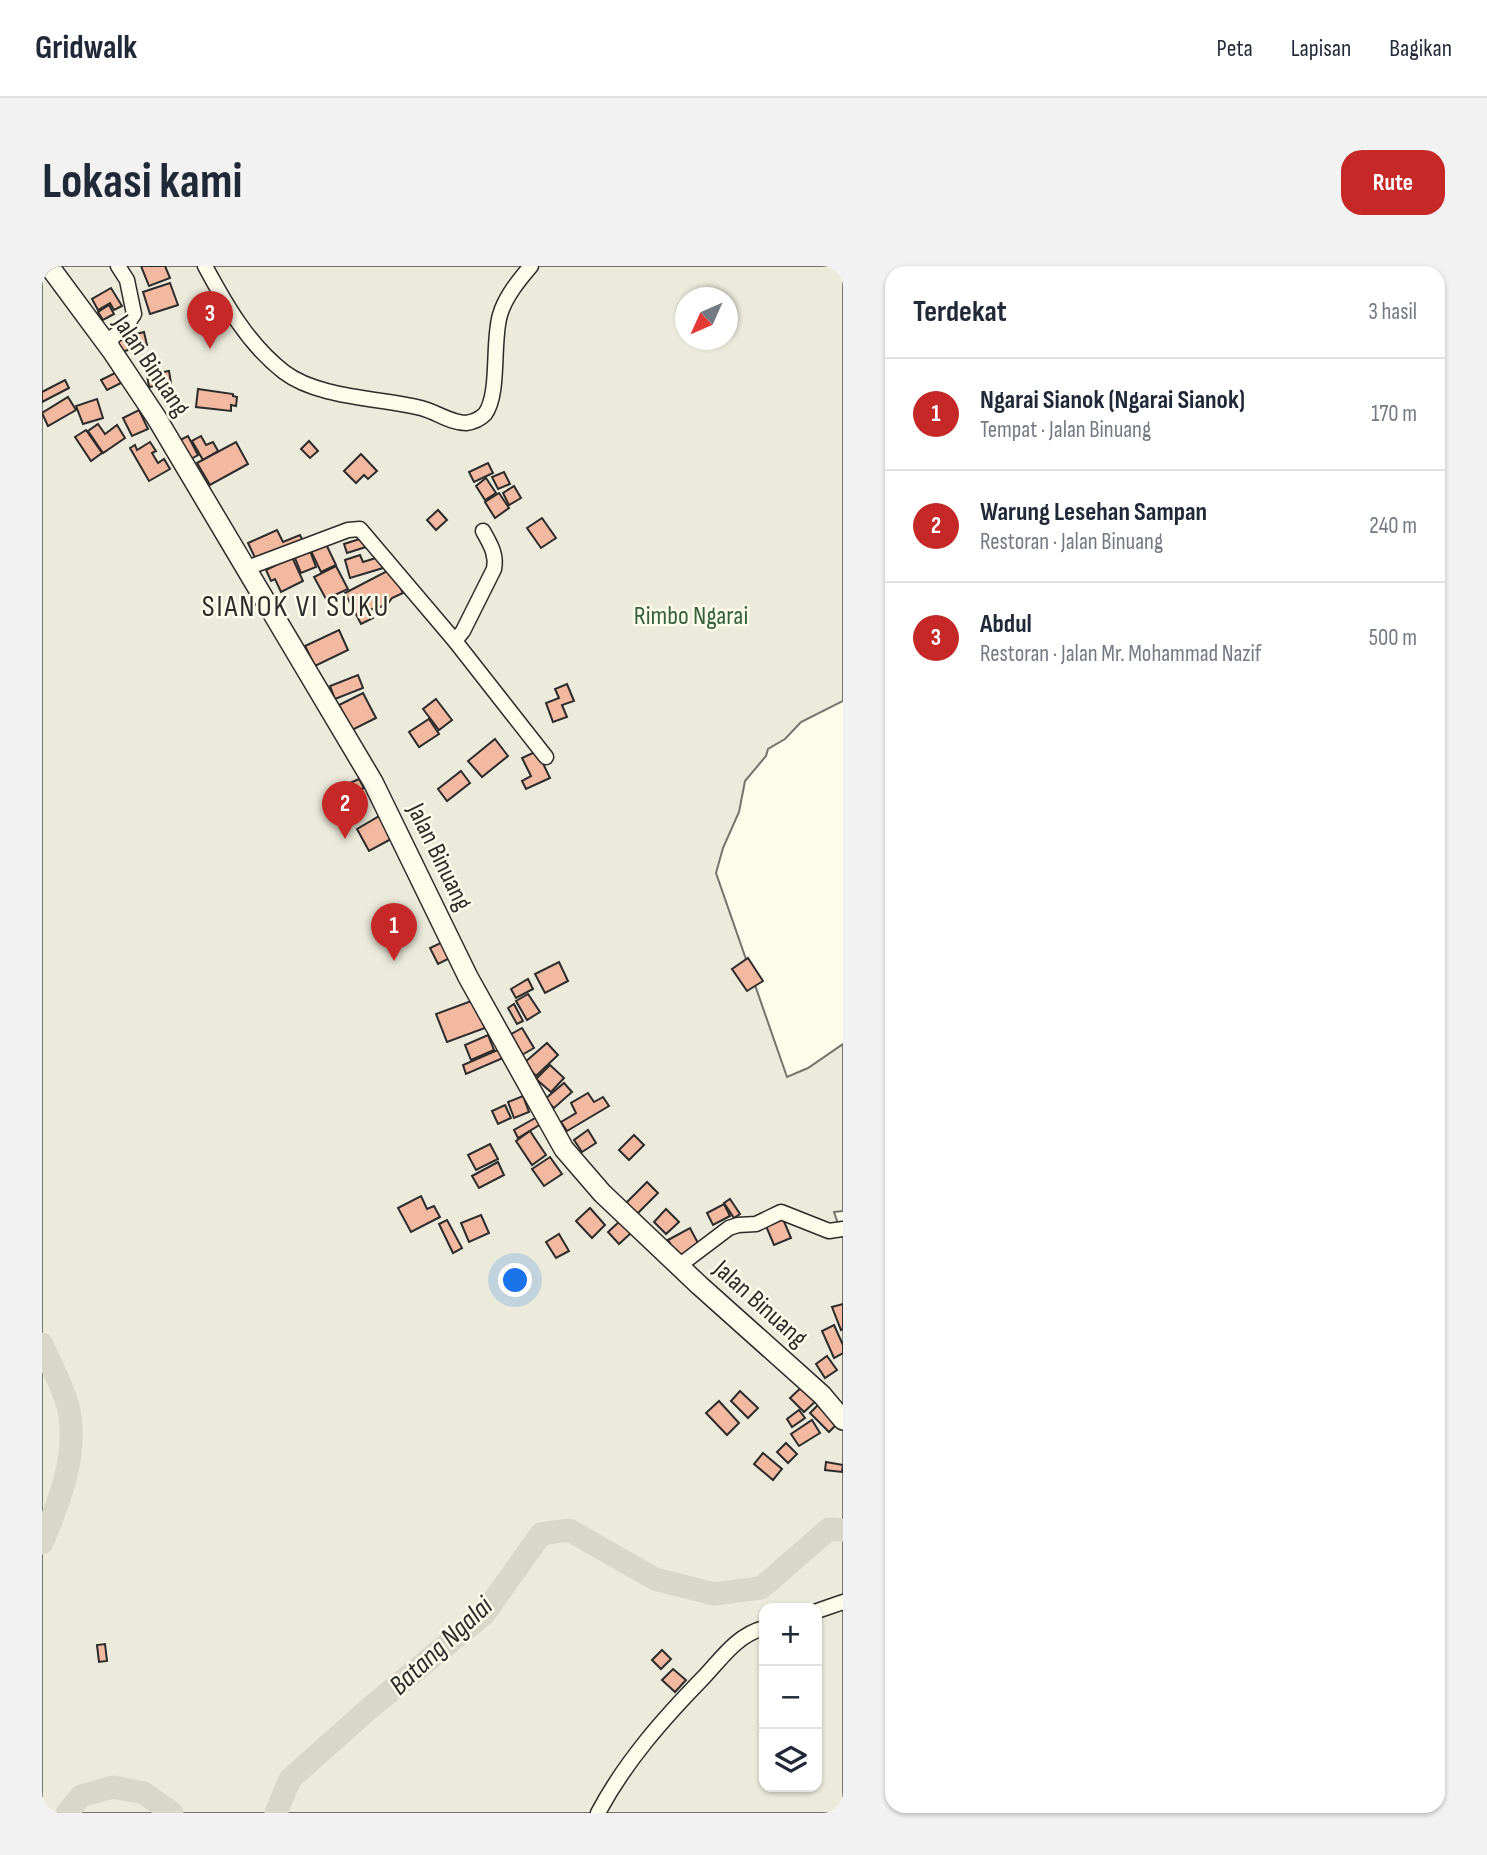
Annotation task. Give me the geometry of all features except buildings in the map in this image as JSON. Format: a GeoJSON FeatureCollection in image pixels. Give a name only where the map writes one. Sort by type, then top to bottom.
{"type":"FeatureCollection","features":[{"type":"Feature","properties":{"kind":"main road","name":"Jalan Binuang"},"geometry":{"type":"LineString","coordinates":[[49,266],[112,351],[156,417],[373,782],[468,978],[564,1149],[602,1193],[699,1285],[822,1395],[843,1420]]}},
{"type":"Feature","properties":{"kind":"street"},"geometry":{"type":"LineString","coordinates":[[112,351],[111,338],[124,329],[134,314],[127,280],[118,266]]}},
{"type":"Feature","properties":{"kind":"street"},"geometry":{"type":"LineString","coordinates":[[205,266],[244,331],[286,373],[309,384],[343,394],[424,409],[454,422],[469,423],[486,412],[492,398],[499,315],[531,266]]}},
{"type":"Feature","properties":{"kind":"street"},"geometry":{"type":"LineString","coordinates":[[247,568],[348,530],[360,528],[546,757]]}},
{"type":"Feature","properties":{"kind":"street"},"geometry":{"type":"LineString","coordinates":[[455,642],[494,569],[494,552],[483,531]]}},
{"type":"Feature","properties":{"kind":"street"},"geometry":{"type":"LineString","coordinates":[[680,1265],[729,1228],[756,1224],[781,1212],[829,1231],[843,1229]]}},
{"type":"Feature","properties":{"kind":"street"},"geometry":{"type":"LineString","coordinates":[[822,1609],[843,1602]]}},
{"type":"Feature","properties":{"kind":"street"},"geometry":{"type":"LineString","coordinates":[[598,1813],[638,1751],[676,1705],[730,1648],[759,1629]]}},
{"type":"Feature","properties":{"kind":"green space","name":"Rimbo Ngarai"},"geometry":{"type":"Polygon","coordinates":[[[42,266],[843,266],[843,701],[801,722],[785,739],[768,749],[766,756],[745,781],[739,812],[723,848],[716,873],[787,1077],[808,1068],[843,1044],[843,1211],[834,1212],[843,1238],[843,1813],[42,1813],[42,266]]]}},
{"type":"Feature","properties":{"kind":"waterway"},"geometry":{"type":"LineString","coordinates":[[42,1344],[64,1394],[71,1427],[65,1478],[42,1543]]}},
{"type":"Feature","properties":{"kind":"waterway","name":"Batang Ngalai"},"geometry":{"type":"LineString","coordinates":[[276,1813],[290,1779],[371,1707],[484,1614],[541,1534],[569,1530],[655,1579],[714,1594],[761,1588],[829,1529],[843,1530]]}},
{"type":"Feature","properties":{"kind":"waterway","name":"Batang Ngalai"},"geometry":{"type":"LineString","coordinates":[[67,1813],[81,1796],[113,1787],[144,1793],[172,1813]]}},
{"type":"Feature","properties":{"kind":"place","name":"Abdul"},"geometry":{"type":"Point","coordinates":[210,349]}},
{"type":"Feature","properties":{"kind":"place","name":"Warung Lesehan Sampan"},"geometry":{"type":"Point","coordinates":[345,839]}},
{"type":"Feature","properties":{"kind":"place","name":"Ngarai Sianok (Ngarai Sianok)"},"geometry":{"type":"Point","coordinates":[394,961]}},
{"type":"Feature","properties":{"kind":"district","name":"SIANOK VI SUKU"},"geometry":{"type":"Point","coordinates":[296,607]}}]}
